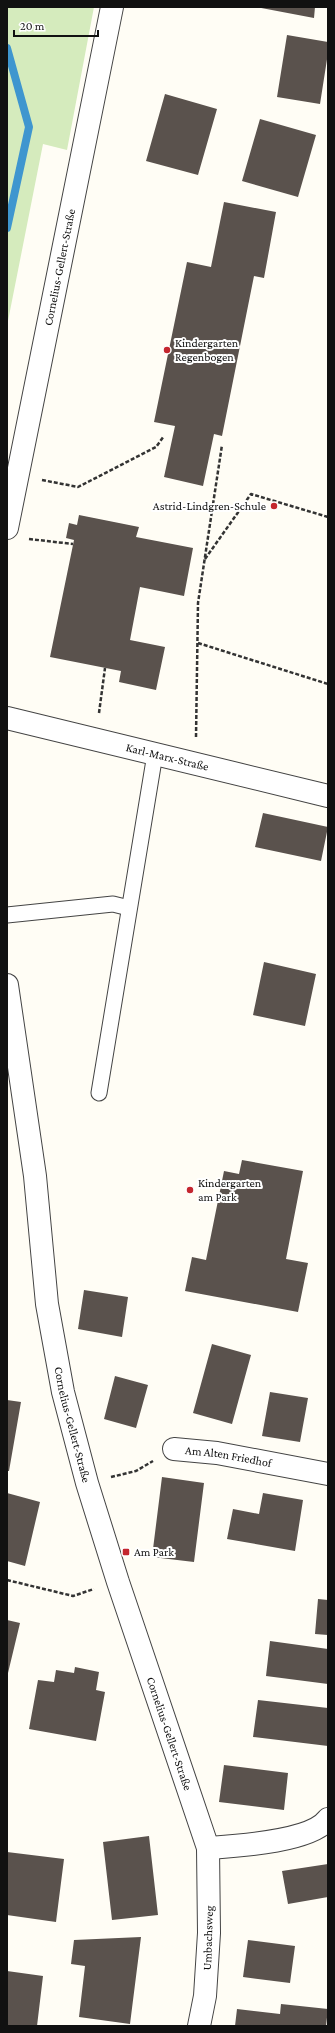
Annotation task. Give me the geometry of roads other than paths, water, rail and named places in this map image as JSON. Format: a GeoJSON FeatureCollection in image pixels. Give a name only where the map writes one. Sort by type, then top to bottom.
{"type":"FeatureCollection","features":[{"type":"Feature","properties":{"kind":"street","name":"Cornelius-Gellert-Straße"},"geometry":{"type":"LineString","coordinates":[[14,533],[17,475],[112,7]]}},
{"type":"Feature","properties":{"kind":"street","name":"Karl-Marx-Straße"},"geometry":{"type":"LineString","coordinates":[[7,718],[328,796]]}},
{"type":"Feature","properties":{"kind":"street","name":"Cornelius-Gellert-Straße"},"geometry":{"type":"LineString","coordinates":[[7,985],[35,1176],[47,1304],[63,1392],[87,1483],[118,1582],[208,1848]]}},
{"type":"Feature","properties":{"kind":"street","name":"Am Alten Friedhof"},"geometry":{"type":"LineString","coordinates":[[174,1448],[217,1453],[328,1474]]}},
{"type":"Feature","properties":{"kind":"street"},"geometry":{"type":"LineString","coordinates":[[208,1848],[276,1842],[323,1826],[328,1819]]}},
{"type":"Feature","properties":{"kind":"street","name":"Umbachsweg"},"geometry":{"type":"LineString","coordinates":[[199,2026],[205,1996],[209,1933],[208,1848]]}},
{"type":"Feature","properties":{"kind":"lane"},"geometry":{"type":"LineString","coordinates":[[99,1093],[155,754]]}},
{"type":"Feature","properties":{"kind":"lane"},"geometry":{"type":"LineString","coordinates":[[7,915],[113,904],[129,908]]}},
{"type":"Feature","properties":{"kind":"waterway"},"geometry":{"type":"LineString","coordinates":[[7,48],[29,127],[7,228]]}},
{"type":"Feature","properties":{"kind":"place","name":"Kindergarten Regenbogen"},"geometry":{"type":"Point","coordinates":[167,350]}},
{"type":"Feature","properties":{"kind":"place","name":"Astrid-Lindgren-Schule"},"geometry":{"type":"Point","coordinates":[274,506]}},
{"type":"Feature","properties":{"kind":"place","name":"Kindergarten am Park"},"geometry":{"type":"Point","coordinates":[190,1190]}},
{"type":"Feature","properties":{"kind":"place","name":"Am Park"},"geometry":{"type":"Point","coordinates":[126,1552]}}]}
